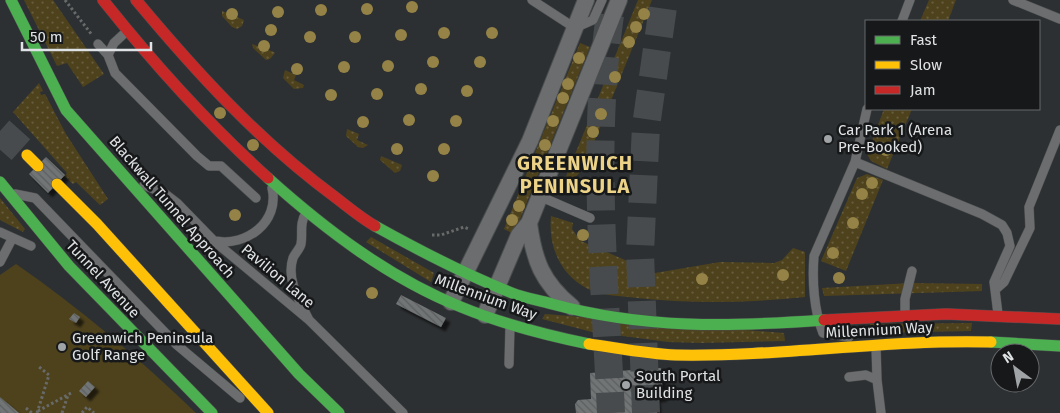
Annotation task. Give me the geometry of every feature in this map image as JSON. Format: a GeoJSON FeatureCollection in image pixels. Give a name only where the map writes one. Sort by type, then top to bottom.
{"type":"FeatureCollection","features":[{"type":"Feature","properties":{"kind":"main road","name":"Blackwall Tunnel Approach"},"geometry":{"type":"LineString","coordinates":[[11,0],[66,110],[300,374],[339,413]]}},
{"type":"Feature","properties":{"kind":"main road","name":"Millennium Way"},"geometry":{"type":"LineString","coordinates":[[104,0],[127,31],[172,83],[237,148],[308,211],[384,268],[416,287],[510,325],[586,343],[673,355],[945,342],[997,328],[1060,319]]}},
{"type":"Feature","properties":{"kind":"main road","name":"Millennium Way"},"geometry":{"type":"LineString","coordinates":[[136,0],[170,42],[219,94],[296,169],[359,217],[418,252],[497,288],[578,312],[627,321],[677,325],[905,315],[997,328],[1060,346]]}},
{"type":"Feature","properties":{"kind":"main road"},"geometry":{"type":"LineString","coordinates":[[27,155],[38,166]]}},
{"type":"Feature","properties":{"kind":"main road","name":"Tunnel Avenue"},"geometry":{"type":"LineString","coordinates":[[0,182],[68,266],[212,413]]}},
{"type":"Feature","properties":{"kind":"main road"},"geometry":{"type":"LineString","coordinates":[[57,184],[96,224],[268,413]]}},
{"type":"Feature","properties":{"kind":"street"},"geometry":{"type":"LineString","coordinates":[[451,302],[530,141],[586,0]]}},
{"type":"Feature","properties":{"kind":"street"},"geometry":{"type":"LineString","coordinates":[[485,315],[519,235],[530,223],[619,0]]}},
{"type":"Feature","properties":{"kind":"street"},"geometry":{"type":"LineString","coordinates":[[530,223],[532,244],[544,277],[561,298],[578,312]]}},
{"type":"Feature","properties":{"kind":"lane"},"geometry":{"type":"LineString","coordinates":[[532,0],[575,28],[593,20],[602,0]]}},
{"type":"Feature","properties":{"kind":"lane"},"geometry":{"type":"LineString","coordinates":[[902,20],[910,0]]}},
{"type":"Feature","properties":{"kind":"lane"},"geometry":{"type":"LineString","coordinates":[[1013,0],[1060,19]]}},
{"type":"Feature","properties":{"kind":"lane"},"geometry":{"type":"LineString","coordinates":[[108,55],[114,43],[127,31]]}},
{"type":"Feature","properties":{"kind":"lane"},"geometry":{"type":"LineString","coordinates":[[98,44],[108,55],[115,73],[196,156],[209,166],[221,166],[256,198]]}},
{"type":"Feature","properties":{"kind":"lane"},"geometry":{"type":"LineString","coordinates":[[867,110],[855,162],[814,256],[813,271],[818,320],[823,333],[866,339],[876,345],[881,413]]}},
{"type":"Feature","properties":{"kind":"lane"},"geometry":{"type":"LineString","coordinates":[[996,289],[1004,282],[1030,228],[1031,217],[1029,207],[1060,130]]}},
{"type":"Feature","properties":{"kind":"lane"},"geometry":{"type":"LineString","coordinates":[[221,166],[237,148]]}},
{"type":"Feature","properties":{"kind":"lane"},"geometry":{"type":"LineString","coordinates":[[855,162],[996,220],[1002,225],[1007,233],[1010,246],[994,282],[996,289],[997,328]]}},
{"type":"Feature","properties":{"kind":"lane","name":"Pavilion Lane"},"geometry":{"type":"LineString","coordinates":[[124,176],[164,193],[214,241],[308,320],[404,413]]}},
{"type":"Feature","properties":{"kind":"lane"},"geometry":{"type":"LineString","coordinates":[[214,241],[229,243],[245,240],[264,223],[274,209],[274,197],[269,178]]}},
{"type":"Feature","properties":{"kind":"lane"},"geometry":{"type":"LineString","coordinates":[[9,193],[35,198],[177,345],[230,391],[263,413]]}},
{"type":"Feature","properties":{"kind":"lane"},"geometry":{"type":"LineString","coordinates":[[540,196],[590,218]]}},
{"type":"Feature","properties":{"kind":"lane"},"geometry":{"type":"LineString","coordinates":[[308,211],[302,219],[301,244],[292,259],[292,287],[308,320]]}},
{"type":"Feature","properties":{"kind":"lane"},"geometry":{"type":"LineString","coordinates":[[0,232],[31,246]]}},
{"type":"Feature","properties":{"kind":"lane"},"geometry":{"type":"LineString","coordinates":[[0,262],[12,239]]}},
{"type":"Feature","properties":{"kind":"lane"},"geometry":{"type":"LineString","coordinates":[[905,315],[905,298],[912,271]]}},
{"type":"Feature","properties":{"kind":"lane"},"geometry":{"type":"LineString","coordinates":[[508,364],[510,325]]}},
{"type":"Feature","properties":{"kind":"lane"},"geometry":{"type":"LineString","coordinates":[[848,377],[866,375],[878,380]]}},
{"type":"Feature","properties":{"kind":"path"},"geometry":{"type":"LineString","coordinates":[[65,0],[98,44]]}},
{"type":"Feature","properties":{"kind":"path"},"geometry":{"type":"LineString","coordinates":[[442,235],[464,227],[466,228]]}},
{"type":"Feature","properties":{"kind":"path"},"geometry":{"type":"LineString","coordinates":[[37,412],[49,374],[38,366]]}},
{"type":"Feature","properties":{"kind":"path"},"geometry":{"type":"LineString","coordinates":[[37,412],[73,392]]}},
{"type":"Feature","properties":{"kind":"path"},"geometry":{"type":"LineString","coordinates":[[62,413],[68,395]]}},
{"type":"Feature","properties":{"kind":"path"},"geometry":{"type":"LineString","coordinates":[[82,413],[87,407],[94,413]]}},
{"type":"Feature","properties":{"kind":"path"},"geometry":{"type":"LineString","coordinates":[[26,408],[32,413]]}},
{"type":"Feature","properties":{"kind":"shaded area"},"geometry":{"type":"Polygon","coordinates":[[[24,0],[53,0],[104,74],[83,87],[67,63],[57,66],[24,0]]]}},
{"type":"Feature","properties":{"kind":"shaded area"},"geometry":{"type":"Polygon","coordinates":[[[638,0],[652,0],[583,169],[558,196],[638,0]]]}},
{"type":"Feature","properties":{"kind":"shaded area"},"geometry":{"type":"Polygon","coordinates":[[[929,0],[956,0],[948,20],[920,20],[929,0]]]}},
{"type":"Feature","properties":{"kind":"shaded area"},"geometry":{"type":"Polygon","coordinates":[[[222,11],[244,20],[242,26],[237,29],[232,27],[222,16],[222,11]]]}},
{"type":"Feature","properties":{"kind":"shaded area"},"geometry":{"type":"Polygon","coordinates":[[[580,43],[590,47],[514,234],[504,229],[580,43]]]}},
{"type":"Feature","properties":{"kind":"shaded area"},"geometry":{"type":"Polygon","coordinates":[[[252,44],[275,53],[270,59],[266,60],[253,48],[252,44]]]}},
{"type":"Feature","properties":{"kind":"shaded area"},"geometry":{"type":"Polygon","coordinates":[[[285,70],[296,75],[294,80],[304,85],[303,88],[294,89],[283,78],[285,70]]]}},
{"type":"Feature","properties":{"kind":"shaded area"},"geometry":{"type":"Polygon","coordinates":[[[39,83],[43,91],[40,92],[41,95],[45,94],[66,134],[108,199],[100,205],[76,182],[73,184],[64,176],[67,173],[13,112],[39,83]]]}},
{"type":"Feature","properties":{"kind":"shaded area"},"geometry":{"type":"Polygon","coordinates":[[[884,110],[912,110],[887,169],[871,161],[867,154],[884,110]]]}},
{"type":"Feature","properties":{"kind":"shaded area"},"geometry":{"type":"Polygon","coordinates":[[[347,129],[359,134],[357,140],[368,145],[363,148],[358,147],[346,136],[347,129]]]}},
{"type":"Feature","properties":{"kind":"shaded area"},"geometry":{"type":"Polygon","coordinates":[[[381,156],[402,165],[400,171],[395,173],[380,160],[381,156]]]}},
{"type":"Feature","properties":{"kind":"shaded area"},"geometry":{"type":"Polygon","coordinates":[[[867,174],[883,180],[846,271],[821,261],[857,178],[867,174]]]}},
{"type":"Feature","properties":{"kind":"shaded area"},"geometry":{"type":"Polygon","coordinates":[[[0,198],[25,229],[23,232],[0,220],[0,198]]]}},
{"type":"Feature","properties":{"kind":"shaded area"},"geometry":{"type":"Polygon","coordinates":[[[551,216],[573,223],[572,229],[581,241],[655,273],[720,262],[774,263],[782,260],[793,248],[805,252],[805,297],[742,302],[700,302],[658,300],[600,293],[578,283],[563,268],[554,249],[551,216]]]}},
{"type":"Feature","properties":{"kind":"shaded area"},"geometry":{"type":"Polygon","coordinates":[[[371,237],[434,273],[431,282],[366,242],[371,237]]]}},
{"type":"Feature","properties":{"kind":"shaded area","name":"Greenwich Peninsula Golf Range"},"geometry":{"type":"Polygon","coordinates":[[[16,264],[109,335],[196,413],[0,413],[0,275],[16,264]]]}},
{"type":"Feature","properties":{"kind":"shaded area"},"geometry":{"type":"Polygon","coordinates":[[[911,283],[982,284],[982,291],[824,296],[822,288],[911,283]]]}},
{"type":"Feature","properties":{"kind":"shaded area"},"geometry":{"type":"Polygon","coordinates":[[[545,314],[784,333],[785,341],[668,342],[592,332],[542,319],[545,314]]]}},
{"type":"Feature","properties":{"kind":"shaded area"},"geometry":{"type":"Polygon","coordinates":[[[972,323],[971,331],[871,333],[870,324],[972,323]]]}},
{"type":"Feature","properties":{"kind":"building"},"geometry":{"type":"Polygon","coordinates":[[[46,157],[65,175],[48,193],[29,174],[46,157]]]}},
{"type":"Feature","properties":{"kind":"building"},"geometry":{"type":"Polygon","coordinates":[[[401,295],[446,318],[441,327],[396,304],[401,295]]]}},
{"type":"Feature","properties":{"kind":"building"},"geometry":{"type":"Polygon","coordinates":[[[74,313],[80,317],[76,323],[69,319],[74,313]]]}},
{"type":"Feature","properties":{"kind":"building","name":"South Portal Building"},"geometry":{"type":"Polygon","coordinates":[[[661,368],[663,397],[656,398],[657,413],[576,413],[575,404],[578,400],[591,399],[590,373],[661,368]]]}},
{"type":"Feature","properties":{"kind":"building"},"geometry":{"type":"Polygon","coordinates":[[[88,381],[95,387],[86,397],[79,391],[88,381]]]}},
{"type":"Feature","properties":{"kind":"building"},"geometry":{"type":"Polygon","coordinates":[[[0,397],[19,413],[0,413],[0,397]]]}},
{"type":"Feature","properties":{"kind":"tunnel"},"geometry":{"type":"LineString","coordinates":[[646,413],[640,253],[646,126],[664,0]]}},
{"type":"Feature","properties":{"kind":"tunnel"},"geometry":{"type":"LineString","coordinates":[[610,15],[604,65],[600,164],[611,413]]}},
{"type":"Feature","properties":{"kind":"tunnel"},"geometry":{"type":"LineString","coordinates":[[0,131],[27,155]]}},
{"type":"Feature","properties":{"kind":"traffic: fast"},"geometry":{"type":"LineString","coordinates":[[11,0],[66,110],[299,374],[339,413]]}},
{"type":"Feature","properties":{"kind":"traffic: fast"},"geometry":{"type":"LineString","coordinates":[[268,178],[312,216],[359,251],[434,295],[508,324],[589,344]]}},
{"type":"Feature","properties":{"kind":"traffic: fast"},"geometry":{"type":"LineString","coordinates":[[0,182],[69,266],[212,413]]}},
{"type":"Feature","properties":{"kind":"traffic: fast"},"geometry":{"type":"LineString","coordinates":[[375,226],[442,262],[512,293],[586,312],[620,318],[687,324],[721,325],[824,320]]}},
{"type":"Feature","properties":{"kind":"traffic: fast"},"geometry":{"type":"LineString","coordinates":[[991,342],[1060,346]]}},
{"type":"Feature","properties":{"kind":"traffic: slow"},"geometry":{"type":"LineString","coordinates":[[27,155],[38,166]]}},
{"type":"Feature","properties":{"kind":"traffic: slow"},"geometry":{"type":"LineString","coordinates":[[57,184],[97,224],[268,413]]}},
{"type":"Feature","properties":{"kind":"traffic: slow"},"geometry":{"type":"LineString","coordinates":[[589,344],[676,355],[715,355],[912,343],[991,342]]}},
{"type":"Feature","properties":{"kind":"traffic: jam"},"geometry":{"type":"LineString","coordinates":[[103,0],[182,93],[268,178]]}},
{"type":"Feature","properties":{"kind":"traffic: jam"},"geometry":{"type":"LineString","coordinates":[[136,0],[205,79],[254,129],[307,175],[375,226]]}},
{"type":"Feature","properties":{"kind":"traffic: jam"},"geometry":{"type":"LineString","coordinates":[[824,320],[946,314],[1060,319]]}},
{"type":"Feature","properties":{"kind":"place","name":"Car Park 1 (Arena Pre-Booked)"},"geometry":{"type":"Point","coordinates":[828,139]}},
{"type":"Feature","properties":{"kind":"place","name":"Greenwich Peninsula Golf Range"},"geometry":{"type":"Point","coordinates":[62,347]}},
{"type":"Feature","properties":{"kind":"place","name":"South Portal Building"},"geometry":{"type":"Point","coordinates":[626,385]}},
{"type":"Feature","properties":{"kind":"district","name":"GREENWICH PENINSULA"},"geometry":{"type":"Point","coordinates":[575,174]}}]}
